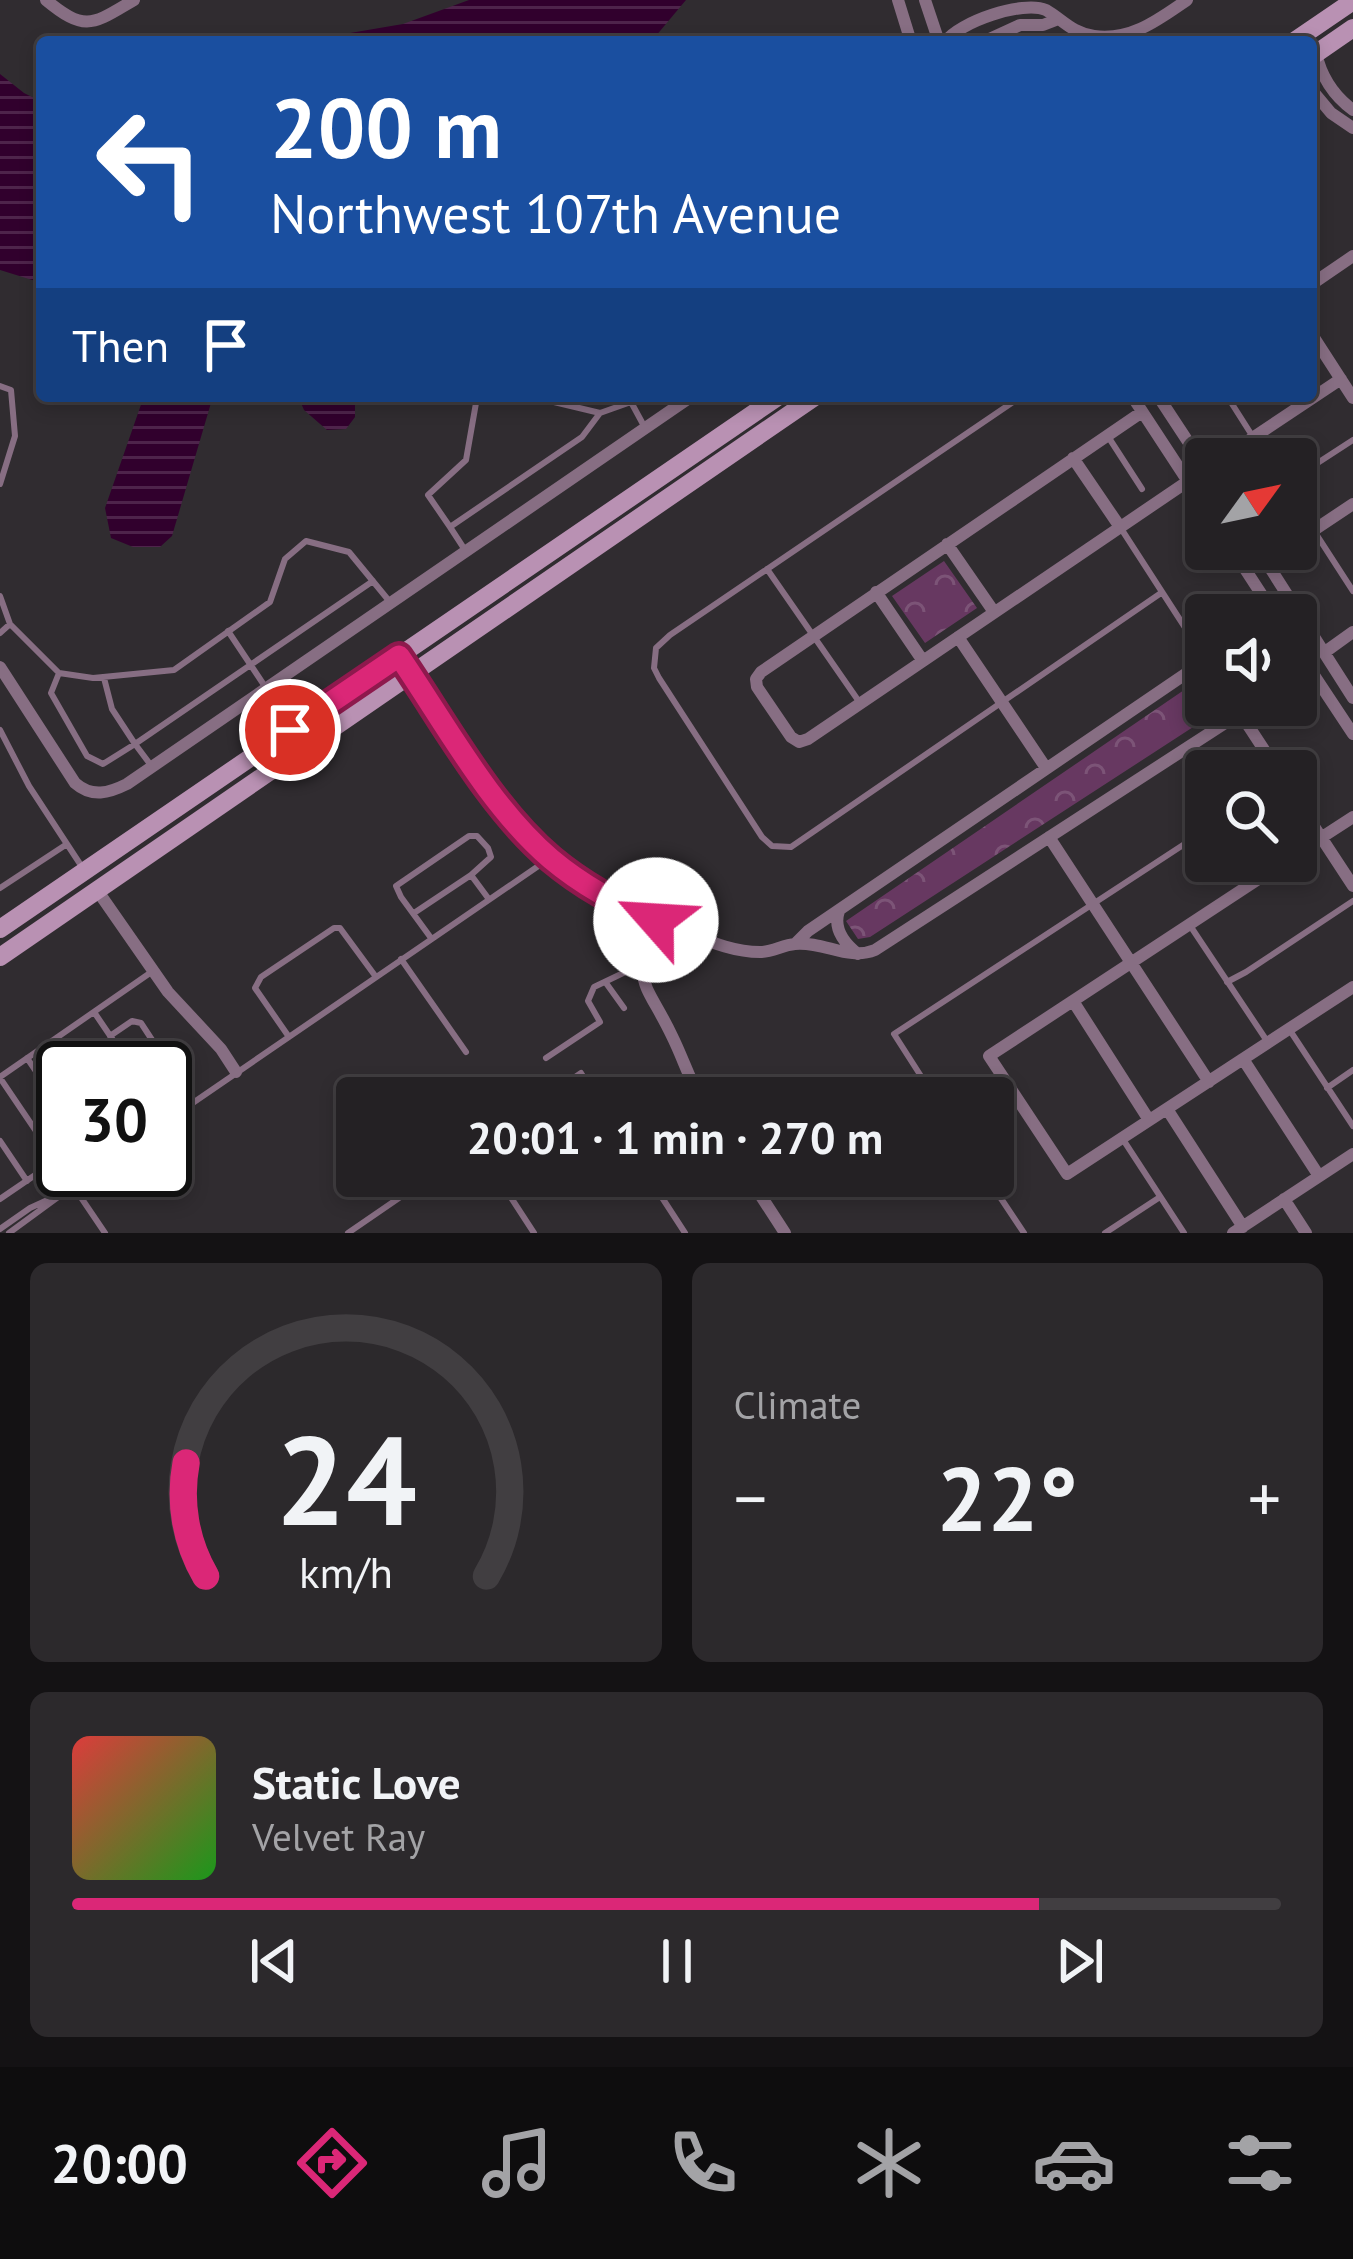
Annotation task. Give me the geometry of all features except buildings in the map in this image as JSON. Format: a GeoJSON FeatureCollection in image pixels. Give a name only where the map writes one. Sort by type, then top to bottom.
{"type":"FeatureCollection","features":[{"type":"Feature","properties":{"kind":"main road"},"geometry":{"type":"LineString","coordinates":[[1317,39],[1353,1]]}},
{"type":"Feature","properties":{"kind":"main road"},"geometry":{"type":"LineString","coordinates":[[1317,43],[1353,28]]}},
{"type":"Feature","properties":{"kind":"main road"},"geometry":{"type":"LineString","coordinates":[[0,929],[770,402]]}},
{"type":"Feature","properties":{"kind":"main road"},"geometry":{"type":"LineString","coordinates":[[0,957],[807,402]]}},
{"type":"Feature","properties":{"kind":"street"},"geometry":{"type":"LineString","coordinates":[[46,0],[73,19],[88,22],[134,0]]}},
{"type":"Feature","properties":{"kind":"street"},"geometry":{"type":"LineString","coordinates":[[898,0],[909,36]]}},
{"type":"Feature","properties":{"kind":"street"},"geometry":{"type":"LineString","coordinates":[[925,0],[940,36]]}},
{"type":"Feature","properties":{"kind":"street"},"geometry":{"type":"LineString","coordinates":[[949,36],[1013,4],[1043,8],[1075,32],[1117,36],[1147,28],[1187,0]]}},
{"type":"Feature","properties":{"kind":"street"},"geometry":{"type":"LineString","coordinates":[[996,36],[1020,25],[1056,20]]}},
{"type":"Feature","properties":{"kind":"street"},"geometry":{"type":"LineString","coordinates":[[1317,60],[1335,94],[1353,110]]}},
{"type":"Feature","properties":{"kind":"street"},"geometry":{"type":"LineString","coordinates":[[1317,96],[1353,128]]}},
{"type":"Feature","properties":{"kind":"street"},"geometry":{"type":"LineString","coordinates":[[1317,281],[1353,256]]}},
{"type":"Feature","properties":{"kind":"street"},"geometry":{"type":"LineString","coordinates":[[1317,344],[1353,398]]}},
{"type":"Feature","properties":{"kind":"street"},"geometry":{"type":"LineString","coordinates":[[1317,395],[1341,379]]}},
{"type":"Feature","properties":{"kind":"street"},"geometry":{"type":"LineString","coordinates":[[0,667],[82,790],[111,792],[683,402]]}},
{"type":"Feature","properties":{"kind":"street"},"geometry":{"type":"LineString","coordinates":[[1136,402],[1185,476]]}},
{"type":"Feature","properties":{"kind":"street"},"geometry":{"type":"LineString","coordinates":[[1162,402],[1186,438]]}},
{"type":"Feature","properties":{"kind":"street"},"geometry":{"type":"LineString","coordinates":[[1253,437],[1306,402]]}},
{"type":"Feature","properties":{"kind":"street"},"geometry":{"type":"LineString","coordinates":[[1142,412],[761,671],[757,687],[790,736],[799,742],[808,739],[1185,483]]}},
{"type":"Feature","properties":{"kind":"street"},"geometry":{"type":"LineString","coordinates":[[1073,458],[1120,527]]}},
{"type":"Feature","properties":{"kind":"street"},"geometry":{"type":"LineString","coordinates":[[1317,529],[1353,504]]}},
{"type":"Feature","properties":{"kind":"street"},"geometry":{"type":"LineString","coordinates":[[947,544],[994,611]]}},
{"type":"Feature","properties":{"kind":"street"},"geometry":{"type":"LineString","coordinates":[[876,592],[922,661]]}},
{"type":"Feature","properties":{"kind":"street"},"geometry":{"type":"LineString","coordinates":[[1325,652],[1353,632]]}},
{"type":"Feature","properties":{"kind":"street"},"geometry":{"type":"LineString","coordinates":[[958,637],[1046,768]]}},
{"type":"Feature","properties":{"kind":"street"},"geometry":{"type":"LineString","coordinates":[[1317,643],[1353,698]]}},
{"type":"Feature","properties":{"kind":"street"},"geometry":{"type":"LineString","coordinates":[[399,656],[505,811],[550,858],[607,898],[656,920],[730,948],[763,952],[795,944],[860,955],[875,950],[1220,726]]}},
{"type":"Feature","properties":{"kind":"street"},"geometry":{"type":"LineString","coordinates":[[795,944],[1185,674]]}},
{"type":"Feature","properties":{"kind":"street"},"geometry":{"type":"LineString","coordinates":[[1318,682],[1353,734]]}},
{"type":"Feature","properties":{"kind":"street"},"geometry":{"type":"LineString","coordinates":[[1317,841],[1353,817]]}},
{"type":"Feature","properties":{"kind":"street"},"geometry":{"type":"LineString","coordinates":[[1317,830],[1353,886]]}},
{"type":"Feature","properties":{"kind":"street"},"geometry":{"type":"LineString","coordinates":[[1049,837],[1209,1082]]}},
{"type":"Feature","properties":{"kind":"street"},"geometry":{"type":"LineString","coordinates":[[1254,882],[989,1056],[1067,1174],[1353,987]]}},
{"type":"Feature","properties":{"kind":"street"},"geometry":{"type":"LineString","coordinates":[[97,890],[168,992],[236,1072]]}},
{"type":"Feature","properties":{"kind":"street"},"geometry":{"type":"LineString","coordinates":[[840,909],[838,929],[860,955]]}},
{"type":"Feature","properties":{"kind":"street"},"geometry":{"type":"LineString","coordinates":[[656,920],[643,952],[647,994],[668,1026],[691,1077]]}},
{"type":"Feature","properties":{"kind":"street"},"geometry":{"type":"LineString","coordinates":[[1073,1001],[1149,1120]]}},
{"type":"Feature","properties":{"kind":"street"},"geometry":{"type":"LineString","coordinates":[[1243,1059],[1319,1176]]}},
{"type":"Feature","properties":{"kind":"street"},"geometry":{"type":"LineString","coordinates":[[1166,1109],[1238,1230],[1353,1154]]}},
{"type":"Feature","properties":{"kind":"street"},"geometry":{"type":"LineString","coordinates":[[762,1197],[785,1233]]}},
{"type":"Feature","properties":{"kind":"street"},"geometry":{"type":"LineString","coordinates":[[1284,1199],[1306,1233]]}},
{"type":"Feature","properties":{"kind":"lane"},"geometry":{"type":"LineString","coordinates":[[0,386],[11,390],[15,436],[0,484]]}},
{"type":"Feature","properties":{"kind":"lane"},"geometry":{"type":"LineString","coordinates":[[465,550],[428,495],[466,460],[477,402]]}},
{"type":"Feature","properties":{"kind":"lane"},"geometry":{"type":"LineString","coordinates":[[554,402],[600,413]]}},
{"type":"Feature","properties":{"kind":"lane"},"geometry":{"type":"LineString","coordinates":[[451,527],[582,437],[600,413],[625,402]]}},
{"type":"Feature","properties":{"kind":"lane"},"geometry":{"type":"LineString","coordinates":[[635,402],[645,428]]}},
{"type":"Feature","properties":{"kind":"lane"},"geometry":{"type":"LineString","coordinates":[[1013,402],[656,648],[653,658],[659,678],[762,837],[772,846],[791,847],[1161,593]]}},
{"type":"Feature","properties":{"kind":"lane"},"geometry":{"type":"LineString","coordinates":[[1231,402],[1253,437]]}},
{"type":"Feature","properties":{"kind":"lane"},"geometry":{"type":"LineString","coordinates":[[1107,436],[1142,489]]}},
{"type":"Feature","properties":{"kind":"lane"},"geometry":{"type":"LineString","coordinates":[[1317,463],[1353,440]]}},
{"type":"Feature","properties":{"kind":"lane"},"geometry":{"type":"LineString","coordinates":[[1120,527],[1185,629]]}},
{"type":"Feature","properties":{"kind":"lane"},"geometry":{"type":"LineString","coordinates":[[1317,536],[1353,591]]}},
{"type":"Feature","properties":{"kind":"lane"},"geometry":{"type":"LineString","coordinates":[[0,596],[10,624],[59,673],[104,678],[174,670],[270,602],[285,559],[306,542],[349,552],[390,602]]}},
{"type":"Feature","properties":{"kind":"lane"},"geometry":{"type":"LineString","coordinates":[[767,569],[860,704]]}},
{"type":"Feature","properties":{"kind":"lane"},"geometry":{"type":"LineString","coordinates":[[1344,576],[1353,570]]}},
{"type":"Feature","properties":{"kind":"lane"},"geometry":{"type":"LineString","coordinates":[[59,673],[51,693],[88,756],[104,764],[373,581]]}},
{"type":"Feature","properties":{"kind":"lane"},"geometry":{"type":"LineString","coordinates":[[0,633],[10,624]]}},
{"type":"Feature","properties":{"kind":"lane"},"geometry":{"type":"LineString","coordinates":[[228,631],[266,688]]}},
{"type":"Feature","properties":{"kind":"lane"},"geometry":{"type":"LineString","coordinates":[[104,678],[112,709],[152,767]]}},
{"type":"Feature","properties":{"kind":"lane"},"geometry":{"type":"LineString","coordinates":[[0,730],[29,786],[85,871]]}},
{"type":"Feature","properties":{"kind":"lane"},"geometry":{"type":"LineString","coordinates":[[413,914],[491,856],[477,836],[469,836],[396,886],[413,914],[431,938]]}},
{"type":"Feature","properties":{"kind":"lane"},"geometry":{"type":"LineString","coordinates":[[0,889],[67,844]]}},
{"type":"Feature","properties":{"kind":"lane"},"geometry":{"type":"LineString","coordinates":[[922,1077],[894,1034],[1185,844]]}},
{"type":"Feature","properties":{"kind":"lane"},"geometry":{"type":"LineString","coordinates":[[192,1102],[550,858]]}},
{"type":"Feature","properties":{"kind":"lane"},"geometry":{"type":"LineString","coordinates":[[471,875],[488,898]]}},
{"type":"Feature","properties":{"kind":"lane"},"geometry":{"type":"LineString","coordinates":[[1227,982],[1353,901]]}},
{"type":"Feature","properties":{"kind":"lane"},"geometry":{"type":"LineString","coordinates":[[1190,924],[1268,1043]]}},
{"type":"Feature","properties":{"kind":"lane"},"geometry":{"type":"LineString","coordinates":[[289,1037],[255,988],[261,977],[340,928],[376,977]]}},
{"type":"Feature","properties":{"kind":"lane"},"geometry":{"type":"LineString","coordinates":[[401,959],[466,1052]]}},
{"type":"Feature","properties":{"kind":"lane"},"geometry":{"type":"LineString","coordinates":[[547,1058],[600,1022],[588,1000],[594,987],[642,964]]}},
{"type":"Feature","properties":{"kind":"lane"},"geometry":{"type":"LineString","coordinates":[[36,1127],[0,1078],[153,971]]}},
{"type":"Feature","properties":{"kind":"lane"},"geometry":{"type":"LineString","coordinates":[[606,983],[624,1009]]}},
{"type":"Feature","properties":{"kind":"lane"},"geometry":{"type":"LineString","coordinates":[[94,1012],[113,1041]]}},
{"type":"Feature","properties":{"kind":"lane"},"geometry":{"type":"LineString","coordinates":[[110,1036],[132,1021],[141,1024],[152,1041]]}},
{"type":"Feature","properties":{"kind":"lane"},"geometry":{"type":"LineString","coordinates":[[1289,1029],[1353,1126]]}},
{"type":"Feature","properties":{"kind":"lane"},"geometry":{"type":"LineString","coordinates":[[27,1058],[36,1071]]}},
{"type":"Feature","properties":{"kind":"lane"},"geometry":{"type":"LineString","coordinates":[[1327,1088],[1353,1070]]}},
{"type":"Feature","properties":{"kind":"lane"},"geometry":{"type":"LineString","coordinates":[[1121,1138],[1184,1233]]}},
{"type":"Feature","properties":{"kind":"lane"},"geometry":{"type":"LineString","coordinates":[[0,1141],[27,1180]]}},
{"type":"Feature","properties":{"kind":"lane"},"geometry":{"type":"LineString","coordinates":[[0,1199],[36,1174]]}},
{"type":"Feature","properties":{"kind":"lane"},"geometry":{"type":"LineString","coordinates":[[0,1229],[54,1197]]}},
{"type":"Feature","properties":{"kind":"lane"},"geometry":{"type":"LineString","coordinates":[[9,1233],[58,1197]]}},
{"type":"Feature","properties":{"kind":"lane"},"geometry":{"type":"LineString","coordinates":[[80,1197],[105,1233]]}},
{"type":"Feature","properties":{"kind":"lane"},"geometry":{"type":"LineString","coordinates":[[348,1233],[400,1197]]}},
{"type":"Feature","properties":{"kind":"lane"},"geometry":{"type":"LineString","coordinates":[[510,1197],[534,1233]]}},
{"type":"Feature","properties":{"kind":"lane"},"geometry":{"type":"LineString","coordinates":[[662,1197],[685,1233]]}},
{"type":"Feature","properties":{"kind":"lane"},"geometry":{"type":"LineString","coordinates":[[1000,1197],[1024,1233]]}},
{"type":"Feature","properties":{"kind":"lane"},"geometry":{"type":"LineString","coordinates":[[1105,1233],[1160,1197]]}},
{"type":"Feature","properties":{"kind":"green space"},"geometry":{"type":"Polygon","coordinates":[[[944,561],[977,608],[925,643],[892,596],[944,561]]]}},
{"type":"Feature","properties":{"kind":"green space"},"geometry":{"type":"Polygon","coordinates":[[[1185,689],[1185,726],[1195,726],[870,937],[858,939],[846,921],[1185,689]]]}},
{"type":"Feature","properties":{"kind":"shaded area"},"geometry":{"type":"Polygon","coordinates":[[[469,0],[686,0],[656,36],[332,36],[403,24],[469,0]]]}},
{"type":"Feature","properties":{"kind":"shaded area"},"geometry":{"type":"Polygon","coordinates":[[[0,74],[36,99],[36,281],[0,270],[0,74]]]}},
{"type":"Feature","properties":{"kind":"shaded area"},"geometry":{"type":"Polygon","coordinates":[[[142,402],[211,402],[172,536],[160,547],[133,547],[111,538],[105,508],[142,402]]]}},
{"type":"Feature","properties":{"kind":"shaded area"},"geometry":{"type":"Polygon","coordinates":[[[301,402],[355,402],[355,417],[346,429],[327,430],[301,402]]]}},
{"type":"Feature","properties":{"kind":"route"},"geometry":{"type":"LineString","coordinates":[[290,730],[399,656],[505,811],[528,836],[582,882],[656,920]]}}]}
